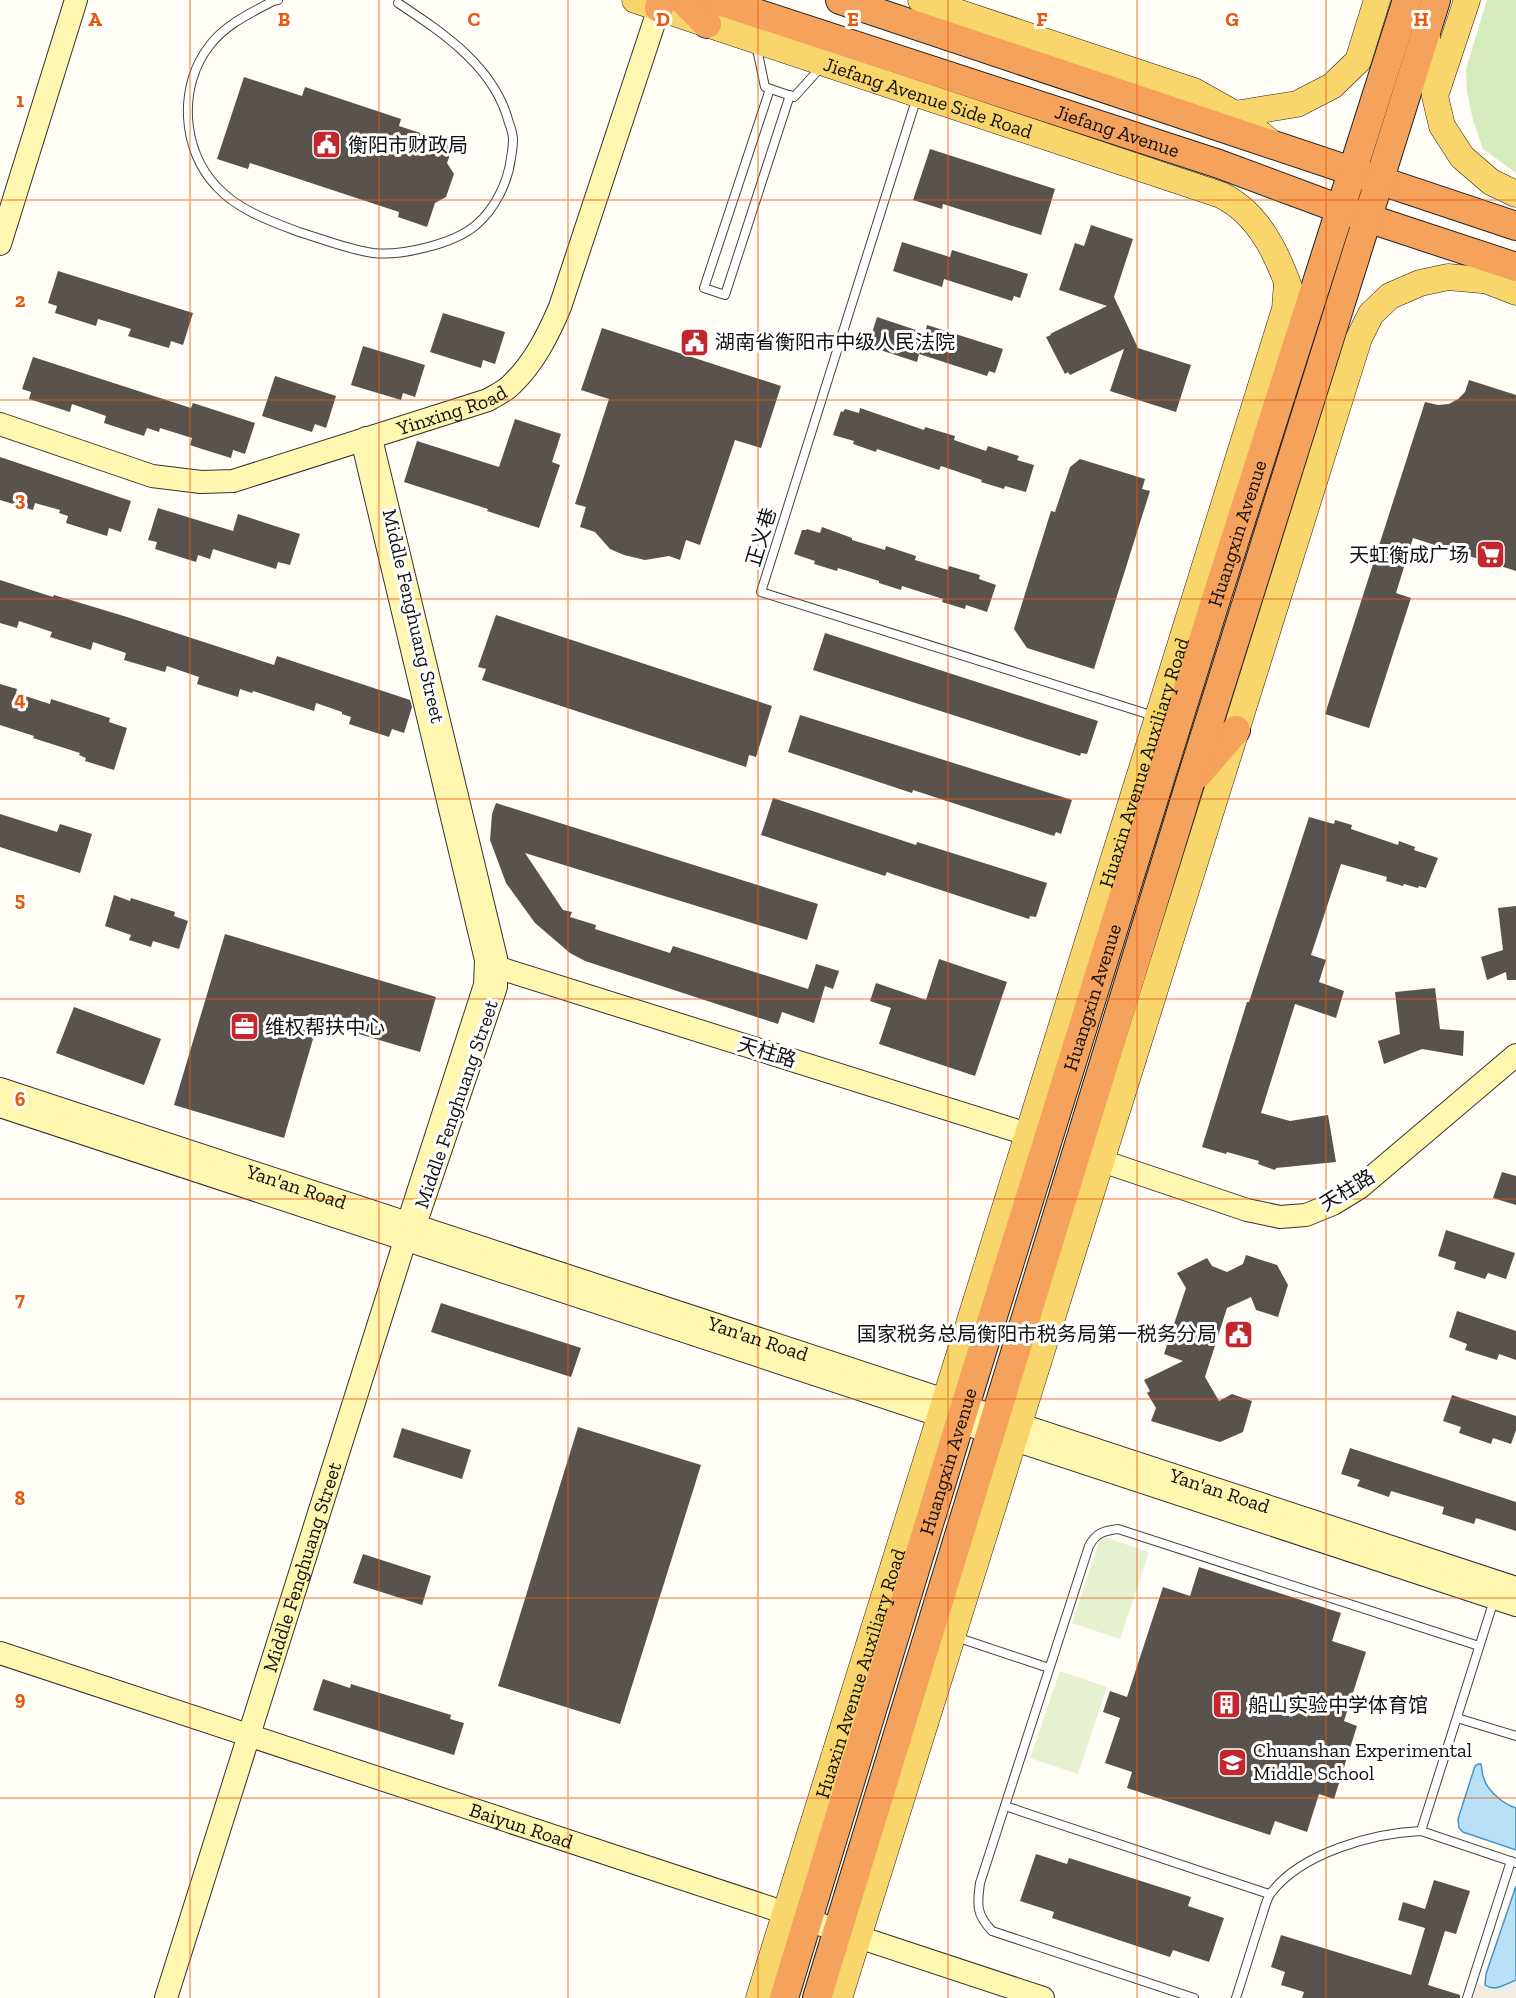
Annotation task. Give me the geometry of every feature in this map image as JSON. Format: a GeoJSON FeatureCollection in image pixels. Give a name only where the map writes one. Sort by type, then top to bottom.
{"type":"FeatureCollection","features":[{"type":"Feature","properties":{"kind":"highway","name":"Jiefang Avenue"},"geometry":{"type":"LineString","coordinates":[[840,0],[1516,226]]}},
{"type":"Feature","properties":{"kind":"highway","name":"Huangxin Avenue"},"geometry":{"type":"LineString","coordinates":[[784,1998],[795,1921],[1206,596],[1302,328],[1407,0]]}},
{"type":"Feature","properties":{"kind":"highway","name":"Huangxin Avenue"},"geometry":{"type":"LineString","coordinates":[[817,1998],[847,1938],[1089,1157],[1191,783],[1436,0]]}},
{"type":"Feature","properties":{"kind":"highway"},"geometry":{"type":"LineString","coordinates":[[660,2],[711,12]]}},
{"type":"Feature","properties":{"kind":"highway","name":"Jiefang Avenue"},"geometry":{"type":"LineString","coordinates":[[711,12],[1219,164],[1340,209],[1516,267]]}},
{"type":"Feature","properties":{"kind":"highway"},"geometry":{"type":"LineString","coordinates":[[1191,783],[1236,730]]}},
{"type":"Feature","properties":{"kind":"main road"},"geometry":{"type":"LineString","coordinates":[[921,0],[1194,91],[1235,114],[1275,145]]}},
{"type":"Feature","properties":{"kind":"main road"},"geometry":{"type":"LineString","coordinates":[[1182,114],[1235,114],[1296,104],[1332,86],[1358,61],[1377,0]]}},
{"type":"Feature","properties":{"kind":"main road"},"geometry":{"type":"LineString","coordinates":[[1435,96],[1467,0]]}},
{"type":"Feature","properties":{"kind":"main road","name":"Jiefang Avenue Side Road"},"geometry":{"type":"LineString","coordinates":[[711,12],[755,40],[1221,195],[1236,202],[1255,222],[1276,254],[1302,328]]}},
{"type":"Feature","properties":{"kind":"main road"},"geometry":{"type":"LineString","coordinates":[[1426,32],[1435,96],[1442,126],[1462,157],[1491,182],[1516,194]]}},
{"type":"Feature","properties":{"kind":"main road"},"geometry":{"type":"LineString","coordinates":[[1456,247],[1482,280]]}},
{"type":"Feature","properties":{"kind":"main road"},"geometry":{"type":"LineString","coordinates":[[1482,280],[1516,272]]}},
{"type":"Feature","properties":{"kind":"main road"},"geometry":{"type":"LineString","coordinates":[[1089,1157],[1236,730],[1359,338],[1371,314],[1390,296],[1420,283],[1448,277],[1482,280],[1516,292]]}},
{"type":"Feature","properties":{"kind":"main road","name":"Huaxin Avenue Auxiliary Road"},"geometry":{"type":"LineString","coordinates":[[1038,1137],[1158,717],[1206,596],[1285,309],[1287,282]]}},
{"type":"Feature","properties":{"kind":"main road"},"geometry":{"type":"LineString","coordinates":[[839,1998],[847,1938],[952,1636],[1004,1428]]}},
{"type":"Feature","properties":{"kind":"main road"},"geometry":{"type":"LineString","coordinates":[[759,1998],[795,1921]]}},
{"type":"Feature","properties":{"kind":"street"},"geometry":{"type":"LineString","coordinates":[[0,206],[64,0]]}},
{"type":"Feature","properties":{"kind":"street"},"geometry":{"type":"LineString","coordinates":[[0,244],[76,0]]}},
{"type":"Feature","properties":{"kind":"street","name":"Yinxing Road"},"geometry":{"type":"LineString","coordinates":[[0,424],[152,476],[201,482],[233,480],[488,400],[511,386],[529,365],[549,334],[560,307],[660,2]]}},
{"type":"Feature","properties":{"kind":"street","name":"Middle Fenghuang Street"},"geometry":{"type":"LineString","coordinates":[[179,1998],[253,1745],[409,1232],[410,1217],[491,967],[483,949],[364,448],[366,438]]}},
{"type":"Feature","properties":{"kind":"street","name":"天柱路"},"geometry":{"type":"LineString","coordinates":[[491,967],[1038,1137]]}},
{"type":"Feature","properties":{"kind":"street","name":"天柱路"},"geometry":{"type":"LineString","coordinates":[[1089,1157],[1247,1210],[1280,1217],[1306,1215],[1333,1204],[1359,1188],[1516,1055]]}},
{"type":"Feature","properties":{"kind":"street","name":"Yan'an Road"},"geometry":{"type":"LineString","coordinates":[[0,1089],[409,1232],[1004,1428],[1504,1589],[1516,1605]]}},
{"type":"Feature","properties":{"kind":"street","name":"Yan'an Road"},"geometry":{"type":"LineString","coordinates":[[0,1106],[409,1232]]}},
{"type":"Feature","properties":{"kind":"street","name":"Baiyun Road"},"geometry":{"type":"LineString","coordinates":[[0,1653],[253,1745]]}},
{"type":"Feature","properties":{"kind":"street","name":"Baiyun Road"},"geometry":{"type":"LineString","coordinates":[[0,1670],[253,1745],[847,1938],[1042,1998]]}},
{"type":"Feature","properties":{"kind":"street","name":"Middle Fenghuang Street"},"geometry":{"type":"LineString","coordinates":[[166,1998],[253,1745]]}},
{"type":"Feature","properties":{"kind":"street","name":"Baiyun Road"},"geometry":{"type":"LineString","coordinates":[[847,1938],[1010,1998]]}},
{"type":"Feature","properties":{"kind":"lane"},"geometry":{"type":"LineString","coordinates":[[278,0],[228,27],[210,44],[201,59],[189,99],[187,120],[192,145],[203,169],[217,187],[240,206],[271,222],[374,253],[414,251],[448,241],[476,226],[496,202],[510,166],[513,139],[505,106],[487,76],[443,33],[399,2],[388,0]]}},
{"type":"Feature","properties":{"kind":"lane"},"geometry":{"type":"LineString","coordinates":[[755,40],[765,87],[794,97],[825,63]]}},
{"type":"Feature","properties":{"kind":"lane"},"geometry":{"type":"LineString","coordinates":[[770,88],[704,288],[725,295],[790,95]]}},
{"type":"Feature","properties":{"kind":"lane","name":"正义巷"},"geometry":{"type":"LineString","coordinates":[[918,94],[761,592],[1158,717]]}},
{"type":"Feature","properties":{"kind":"lane"},"geometry":{"type":"LineString","coordinates":[[1194,1998],[992,1931],[981,1920],[977,1903],[980,1883],[1089,1546],[1094,1537],[1106,1531],[1118,1529],[1479,1646]]}},
{"type":"Feature","properties":{"kind":"lane"},"geometry":{"type":"LineString","coordinates":[[1421,1831],[1479,1646],[1504,1589]]}},
{"type":"Feature","properties":{"kind":"lane"},"geometry":{"type":"LineString","coordinates":[[952,1636],[1049,1668]]}},
{"type":"Feature","properties":{"kind":"lane"},"geometry":{"type":"LineString","coordinates":[[1457,1718],[1516,1736]]}},
{"type":"Feature","properties":{"kind":"lane"},"geometry":{"type":"LineString","coordinates":[[1005,1806],[1269,1894]]}},
{"type":"Feature","properties":{"kind":"lane"},"geometry":{"type":"LineString","coordinates":[[1236,1998],[1269,1894],[1294,1871],[1322,1854],[1364,1840],[1421,1831],[1513,1862],[1467,1998]]}},
{"type":"Feature","properties":{"kind":"green space"},"geometry":{"type":"Polygon","coordinates":[[[1487,0],[1516,0],[1516,173],[1483,149],[1467,92],[1466,69],[1487,0]]]}},
{"type":"Feature","properties":{"kind":"green space"},"geometry":{"type":"Polygon","coordinates":[[[1101,1536],[1149,1552],[1120,1639],[1072,1623],[1101,1536]]]}},
{"type":"Feature","properties":{"kind":"green space"},"geometry":{"type":"Polygon","coordinates":[[[1060,1671],[1107,1687],[1078,1774],[1030,1758],[1060,1671]]]}},
{"type":"Feature","properties":{"kind":"shaded area"},"geometry":{"type":"Polygon","coordinates":[[[1516,1980],[1516,1998],[1473,1998],[1477,1984],[1494,1988],[1516,1980]]]}},
{"type":"Feature","properties":{"kind":"water"},"geometry":{"type":"Polygon","coordinates":[[[1481,1764],[1484,1779],[1492,1792],[1516,1808],[1516,1850],[1463,1832],[1459,1828],[1458,1819],[1475,1766],[1481,1764]]]}},
{"type":"Feature","properties":{"kind":"water"},"geometry":{"type":"Polygon","coordinates":[[[1516,1886],[1516,1980],[1493,1988],[1485,1985],[1486,1974],[1516,1886]]]}},
{"type":"Feature","properties":{"kind":"building"},"geometry":{"type":"Polygon","coordinates":[[[244,77],[302,96],[305,87],[401,119],[399,126],[454,144],[447,163],[454,174],[446,197],[435,203],[427,227],[398,217],[399,212],[250,163],[248,169],[217,159],[244,77]]]}},
{"type":"Feature","properties":{"kind":"building"},"geometry":{"type":"Polygon","coordinates":[[[930,149],[1055,189],[1041,235],[943,204],[942,209],[913,200],[930,149]]]}},
{"type":"Feature","properties":{"kind":"building"},"geometry":{"type":"Polygon","coordinates":[[[1091,225],[1133,239],[1114,297],[1138,348],[1191,365],[1176,412],[1110,391],[1124,349],[1070,375],[1068,372],[1065,374],[1046,337],[1107,306],[1059,290],[1075,243],[1084,246],[1091,225]]]}},
{"type":"Feature","properties":{"kind":"building"},"geometry":{"type":"Polygon","coordinates":[[[902,242],[950,257],[952,250],[1028,274],[1020,298],[1014,296],[1012,301],[944,279],[942,287],[893,271],[902,242]]]}},
{"type":"Feature","properties":{"kind":"building"},"geometry":{"type":"Polygon","coordinates":[[[58,271],[193,313],[183,345],[171,341],[169,348],[128,336],[131,329],[112,323],[98,319],[96,326],[55,313],[57,306],[48,303],[58,271]]]}},
{"type":"Feature","properties":{"kind":"building"},"geometry":{"type":"Polygon","coordinates":[[[443,313],[505,332],[495,364],[483,360],[481,368],[430,352],[443,313]]]}},
{"type":"Feature","properties":{"kind":"building"},"geometry":{"type":"Polygon","coordinates":[[[877,317],[925,333],[927,325],[1003,349],[995,373],[989,371],[987,376],[919,354],[917,362],[868,346],[877,317]]]}},
{"type":"Feature","properties":{"kind":"building"},"geometry":{"type":"Polygon","coordinates":[[[602,328],[781,386],[761,448],[735,440],[700,545],[686,540],[680,560],[669,556],[645,560],[624,555],[610,549],[595,532],[580,527],[586,507],[575,504],[609,399],[581,390],[602,328]]]}},
{"type":"Feature","properties":{"kind":"building"},"geometry":{"type":"Polygon","coordinates":[[[363,346],[425,365],[415,397],[403,393],[401,400],[351,385],[363,346]]]}},
{"type":"Feature","properties":{"kind":"building"},"geometry":{"type":"Polygon","coordinates":[[[33,357],[191,408],[193,403],[255,423],[245,454],[233,450],[231,458],[190,445],[192,438],[160,428],[159,432],[147,428],[144,436],[104,423],[106,416],[72,404],[70,412],[29,399],[31,392],[22,389],[33,357]]]}},
{"type":"Feature","properties":{"kind":"building"},"geometry":{"type":"Polygon","coordinates":[[[275,376],[336,396],[326,428],[315,424],[312,432],[262,416],[275,376]]]}},
{"type":"Feature","properties":{"kind":"building","name":"天虹衡成广场"},"geometry":{"type":"Polygon","coordinates":[[[1469,380],[1516,395],[1516,571],[1413,538],[1396,593],[1411,598],[1369,728],[1325,714],[1425,402],[1438,405],[1449,404],[1465,392],[1469,380]]]}},
{"type":"Feature","properties":{"kind":"building"},"geometry":{"type":"Polygon","coordinates":[[[860,408],[924,430],[925,427],[955,436],[954,440],[986,451],[988,446],[1019,456],[1017,460],[1034,465],[1026,492],[1005,486],[1004,489],[981,482],[982,480],[941,466],[939,470],[877,449],[876,452],[853,444],[854,441],[833,435],[841,411],[845,409],[859,413],[860,408]]]}},
{"type":"Feature","properties":{"kind":"building"},"geometry":{"type":"Polygon","coordinates":[[[515,419],[561,434],[552,462],[560,465],[539,528],[404,482],[417,441],[499,467],[515,419]]]}},
{"type":"Feature","properties":{"kind":"building"},"geometry":{"type":"Polygon","coordinates":[[[0,457],[131,501],[121,532],[109,528],[107,536],[66,523],[68,516],[59,513],[60,510],[35,503],[33,510],[0,500],[0,457]]]}},
{"type":"Feature","properties":{"kind":"building"},"geometry":{"type":"Polygon","coordinates":[[[1080,459],[1145,479],[1142,489],[1150,491],[1094,669],[1027,648],[1014,629],[1051,511],[1055,512],[1070,467],[1080,459]]]}},
{"type":"Feature","properties":{"kind":"building"},"geometry":{"type":"Polygon","coordinates":[[[158,508],[233,531],[238,514],[300,534],[290,565],[278,562],[276,569],[213,549],[210,559],[198,555],[196,562],[155,549],[157,542],[148,540],[158,508]]]}},
{"type":"Feature","properties":{"kind":"building"},"geometry":{"type":"Polygon","coordinates":[[[822,527],[852,538],[852,540],[885,550],[886,546],[916,556],[915,560],[948,570],[949,566],[980,575],[979,579],[996,585],[987,612],[966,605],[965,609],[942,602],[943,599],[902,586],[901,590],[838,568],[837,571],[814,564],[815,561],[794,554],[802,530],[807,529],[820,533],[822,527]]]}},
{"type":"Feature","properties":{"kind":"building"},"geometry":{"type":"Polygon","coordinates":[[[0,580],[127,617],[274,665],[277,656],[410,700],[412,707],[404,733],[392,729],[389,737],[349,724],[351,717],[316,703],[314,711],[240,689],[238,697],[197,684],[199,677],[167,666],[165,672],[124,660],[126,653],[93,642],[91,650],[50,637],[52,632],[19,621],[17,628],[0,623],[0,580]]]}},
{"type":"Feature","properties":{"kind":"building"},"geometry":{"type":"Polygon","coordinates":[[[496,615],[772,706],[756,757],[749,755],[746,767],[482,680],[486,669],[478,667],[496,615]]]}},
{"type":"Feature","properties":{"kind":"building"},"geometry":{"type":"Polygon","coordinates":[[[825,633],[1098,721],[1087,754],[1081,753],[1080,756],[813,670],[825,633]]]}},
{"type":"Feature","properties":{"kind":"building"},"geometry":{"type":"Polygon","coordinates":[[[0,684],[17,689],[16,693],[50,704],[51,699],[110,718],[109,722],[127,728],[114,770],[85,761],[86,758],[79,755],[80,753],[0,725],[0,684]]]}},
{"type":"Feature","properties":{"kind":"building"},"geometry":{"type":"Polygon","coordinates":[[[800,715],[1072,800],[1061,834],[1056,832],[1054,836],[788,752],[800,715]]]}},
{"type":"Feature","properties":{"kind":"building"},"geometry":{"type":"Polygon","coordinates":[[[773,798],[916,845],[917,842],[1047,883],[1036,917],[1030,916],[1029,919],[887,872],[885,876],[761,835],[773,798]]]}},
{"type":"Feature","properties":{"kind":"building"},"geometry":{"type":"Polygon","coordinates":[[[496,803],[818,904],[807,940],[525,853],[563,910],[572,912],[570,917],[596,925],[595,929],[670,953],[673,946],[808,989],[816,964],[839,971],[833,989],[825,986],[814,1023],[782,1012],[778,1024],[585,961],[570,953],[535,923],[506,883],[490,840],[492,814],[496,803]]]}},
{"type":"Feature","properties":{"kind":"building"},"geometry":{"type":"Polygon","coordinates":[[[0,814],[57,832],[60,824],[92,834],[80,873],[0,847],[0,814]]]}},
{"type":"Feature","properties":{"kind":"building"},"geometry":{"type":"Polygon","coordinates":[[[1309,817],[1334,824],[1335,820],[1352,825],[1351,829],[1398,845],[1399,841],[1415,847],[1414,850],[1438,858],[1426,888],[1404,884],[1403,886],[1386,881],[1387,877],[1341,864],[1311,955],[1326,960],[1319,982],[1344,991],[1336,1018],[1295,1004],[1261,1113],[1290,1121],[1328,1115],[1336,1162],[1276,1168],[1275,1170],[1258,1164],[1259,1161],[1202,1147],[1247,1002],[1249,1002],[1309,817]]]}},
{"type":"Feature","properties":{"kind":"building"},"geometry":{"type":"Polygon","coordinates":[[[114,895],[175,912],[174,916],[188,921],[179,949],[153,941],[151,947],[129,940],[131,935],[105,926],[114,895]]]}},
{"type":"Feature","properties":{"kind":"building"},"geometry":{"type":"Polygon","coordinates":[[[1516,906],[1516,980],[1507,980],[1506,972],[1487,980],[1481,957],[1503,950],[1498,908],[1516,906]]]}},
{"type":"Feature","properties":{"kind":"building"},"geometry":{"type":"Polygon","coordinates":[[[225,934],[436,997],[420,1052],[318,1022],[284,1138],[174,1105],[225,934]]]}},
{"type":"Feature","properties":{"kind":"building"},"geometry":{"type":"Polygon","coordinates":[[[939,959],[1007,982],[975,1076],[879,1044],[891,1008],[870,1001],[876,983],[926,1000],[939,959]]]}},
{"type":"Feature","properties":{"kind":"building"},"geometry":{"type":"Polygon","coordinates":[[[1435,988],[1440,1029],[1464,1031],[1463,1056],[1422,1049],[1384,1064],[1378,1041],[1400,1034],[1395,992],[1435,988]]]}},
{"type":"Feature","properties":{"kind":"building"},"geometry":{"type":"Polygon","coordinates":[[[74,1007],[161,1039],[144,1085],[56,1053],[74,1007]]]}},
{"type":"Feature","properties":{"kind":"building"},"geometry":{"type":"Polygon","coordinates":[[[1502,1172],[1516,1176],[1516,1205],[1493,1198],[1502,1172]]]}},
{"type":"Feature","properties":{"kind":"building"},"geometry":{"type":"Polygon","coordinates":[[[1446,1230],[1515,1253],[1506,1279],[1488,1273],[1485,1279],[1454,1269],[1456,1262],[1438,1256],[1446,1230]]]}},
{"type":"Feature","properties":{"kind":"building"},"geometry":{"type":"Polygon","coordinates":[[[1246,1255],[1277,1265],[1288,1285],[1278,1317],[1256,1310],[1251,1297],[1227,1308],[1205,1377],[1219,1401],[1232,1394],[1252,1401],[1243,1432],[1220,1442],[1151,1421],[1156,1408],[1147,1393],[1150,1391],[1144,1380],[1183,1361],[1164,1354],[1186,1288],[1177,1273],[1207,1258],[1212,1266],[1227,1272],[1243,1264],[1246,1255]]]}},
{"type":"Feature","properties":{"kind":"building"},"geometry":{"type":"Polygon","coordinates":[[[441,1303],[581,1348],[571,1377],[431,1332],[441,1303]]]}},
{"type":"Feature","properties":{"kind":"building"},"geometry":{"type":"Polygon","coordinates":[[[1457,1311],[1516,1331],[1516,1360],[1499,1354],[1497,1360],[1465,1350],[1467,1344],[1449,1337],[1457,1311]]]}},
{"type":"Feature","properties":{"kind":"building"},"geometry":{"type":"Polygon","coordinates":[[[1452,1395],[1516,1416],[1516,1430],[1511,1444],[1493,1438],[1491,1444],[1459,1433],[1461,1427],[1443,1421],[1452,1395]]]}},
{"type":"Feature","properties":{"kind":"building"},"geometry":{"type":"Polygon","coordinates":[[[578,1427],[701,1465],[620,1724],[498,1686],[578,1427]]]}},
{"type":"Feature","properties":{"kind":"building"},"geometry":{"type":"Polygon","coordinates":[[[402,1428],[471,1450],[462,1479],[393,1457],[402,1428]]]}},
{"type":"Feature","properties":{"kind":"building"},"geometry":{"type":"Polygon","coordinates":[[[1350,1448],[1516,1502],[1516,1531],[1476,1518],[1474,1524],[1442,1514],[1444,1507],[1391,1491],[1389,1497],[1357,1486],[1360,1480],[1341,1474],[1350,1448]]]}},
{"type":"Feature","properties":{"kind":"building"},"geometry":{"type":"Polygon","coordinates":[[[363,1554],[431,1576],[422,1605],[353,1583],[363,1554]]]}},
{"type":"Feature","properties":{"kind":"building","name":"船山实验中学体育馆"},"geometry":{"type":"Polygon","coordinates":[[[1199,1567],[1341,1613],[1332,1641],[1366,1652],[1344,1721],[1357,1726],[1334,1799],[1319,1794],[1307,1832],[1275,1821],[1270,1835],[1127,1788],[1132,1772],[1105,1763],[1120,1718],[1103,1712],[1110,1691],[1127,1697],[1163,1587],[1190,1596],[1199,1567]]]}},
{"type":"Feature","properties":{"kind":"building"},"geometry":{"type":"Polygon","coordinates":[[[323,1679],[350,1688],[351,1684],[451,1715],[450,1719],[464,1723],[454,1755],[313,1710],[323,1679]]]}},
{"type":"Feature","properties":{"kind":"building"},"geometry":{"type":"Polygon","coordinates":[[[1036,1854],[1067,1864],[1069,1858],[1191,1897],[1188,1906],[1224,1918],[1209,1962],[1173,1950],[1170,1957],[1052,1918],[1054,1912],[1020,1901],[1036,1854]]]}},
{"type":"Feature","properties":{"kind":"building"},"geometry":{"type":"Polygon","coordinates":[[[1434,1880],[1470,1891],[1456,1934],[1445,1931],[1428,1985],[1460,1995],[1460,1998],[1302,1998],[1304,1992],[1281,1985],[1285,1972],[1271,1967],[1281,1935],[1411,1975],[1425,1928],[1398,1920],[1403,1902],[1425,1909],[1434,1880]]]}},
{"type":"Feature","properties":{"kind":"place","name":"衡阳市财政局"},"geometry":{"type":"Point","coordinates":[327,145]}},
{"type":"Feature","properties":{"kind":"place","name":"湖南省衡阳市中级人民法院"},"geometry":{"type":"Point","coordinates":[694,342]}},
{"type":"Feature","properties":{"kind":"place","name":"天虹衡成广场"},"geometry":{"type":"Point","coordinates":[1490,555]}},
{"type":"Feature","properties":{"kind":"place","name":"维权帮扶中心"},"geometry":{"type":"Point","coordinates":[244,1027]}},
{"type":"Feature","properties":{"kind":"place","name":"国家税务总局衡阳市税务局第一税务分局"},"geometry":{"type":"Point","coordinates":[1238,1334]}},
{"type":"Feature","properties":{"kind":"place","name":"船山实验中学体育馆"},"geometry":{"type":"Point","coordinates":[1227,1705]}},
{"type":"Feature","properties":{"kind":"place","name":"Chuanshan Experimental Middle School"},"geometry":{"type":"Point","coordinates":[1232,1762]}}]}
